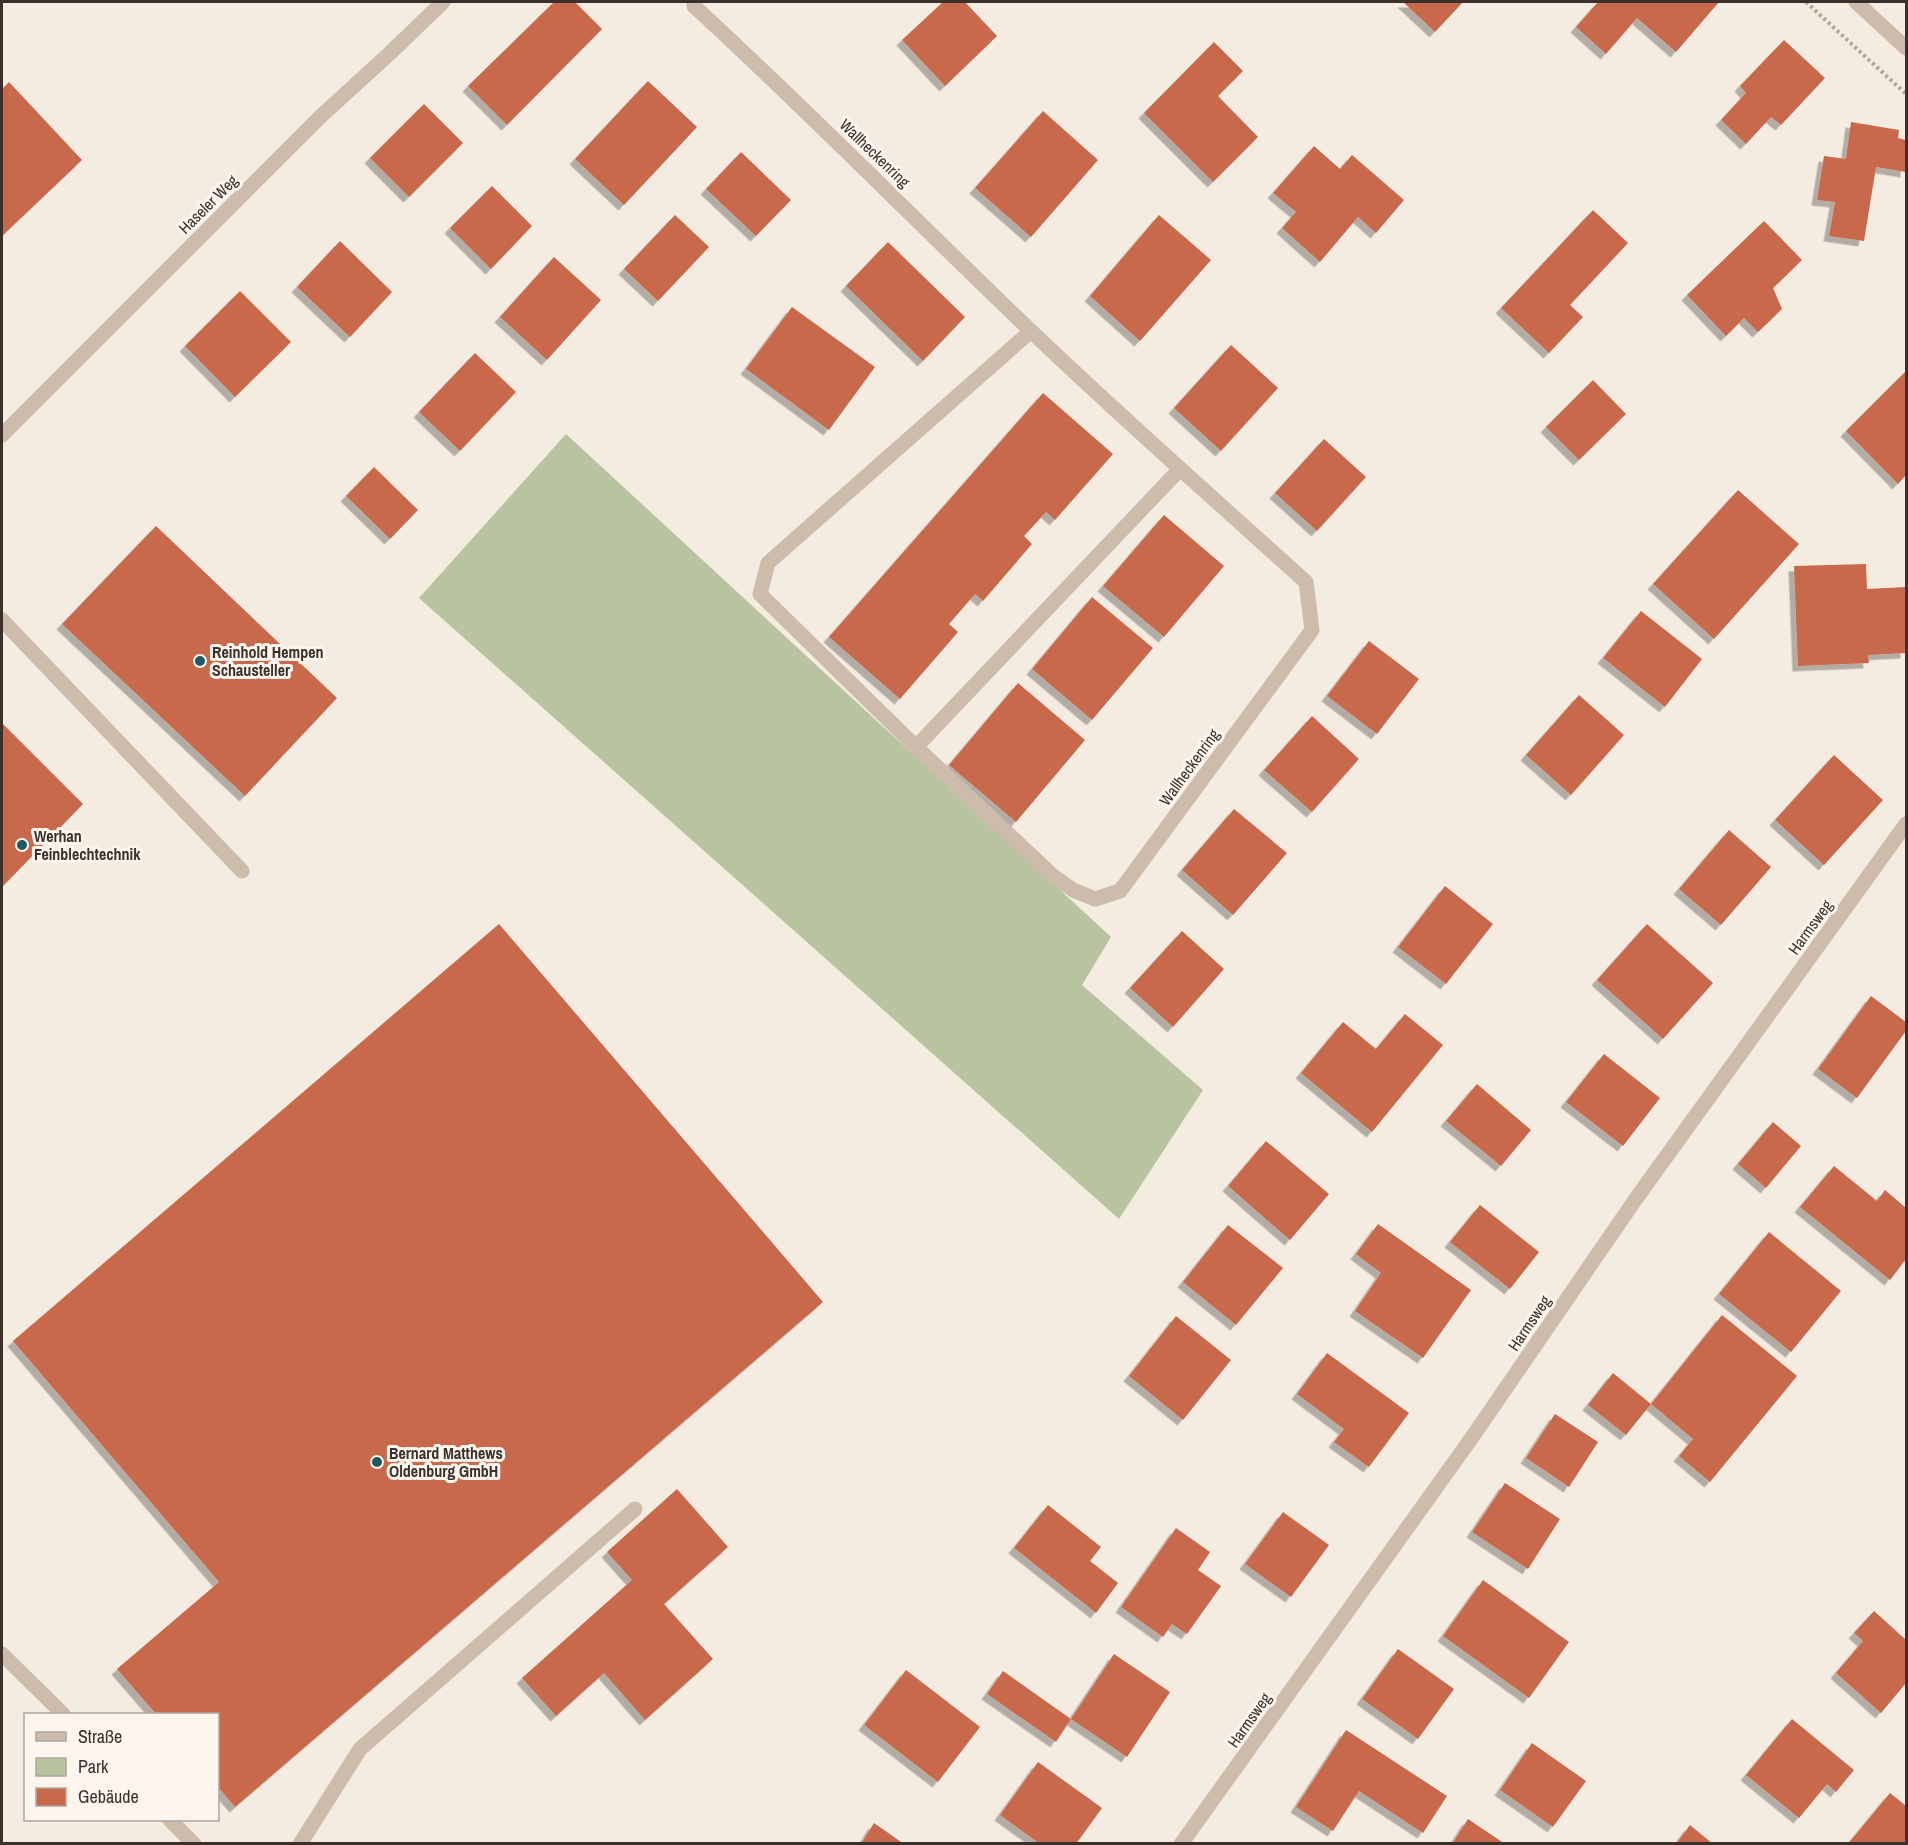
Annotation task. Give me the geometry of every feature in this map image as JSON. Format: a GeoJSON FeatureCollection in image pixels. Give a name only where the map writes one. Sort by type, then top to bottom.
{"type":"FeatureCollection","features":[{"type":"Feature","properties":{"kind":"street","name":"Haseler Weg"},"geometry":{"type":"LineString","coordinates":[[2,435],[320,117],[443,2]]}},
{"type":"Feature","properties":{"kind":"street","name":"Wallheckenring"},"geometry":{"type":"LineString","coordinates":[[694,2],[694,6],[782,87],[1031,331],[1306,582],[1312,630],[1120,891],[1095,899],[1073,890],[1052,875],[916,747],[760,594],[768,563],[1031,331]]}},
{"type":"Feature","properties":{"kind":"street"},"geometry":{"type":"LineString","coordinates":[[1856,2],[1906,48]]}},
{"type":"Feature","properties":{"kind":"street"},"geometry":{"type":"LineString","coordinates":[[916,747],[1180,469]]}},
{"type":"Feature","properties":{"kind":"street"},"geometry":{"type":"LineString","coordinates":[[2,620],[242,871]]}},
{"type":"Feature","properties":{"kind":"street","name":"Harmsweg"},"geometry":{"type":"LineString","coordinates":[[1181,1844],[1466,1446],[1635,1200],[1906,824]]}},
{"type":"Feature","properties":{"kind":"street"},"geometry":{"type":"LineString","coordinates":[[300,1844],[360,1749],[635,1509]]}},
{"type":"Feature","properties":{"kind":"street"},"geometry":{"type":"LineString","coordinates":[[2,1654],[62,1713]]}},
{"type":"Feature","properties":{"kind":"street"},"geometry":{"type":"LineString","coordinates":[[171,1821],[194,1844]]}},
{"type":"Feature","properties":{"kind":"path"},"geometry":{"type":"LineString","coordinates":[[1806,2],[1906,94]]}},
{"type":"Feature","properties":{"kind":"green space"},"geometry":{"type":"Polygon","coordinates":[[[566,434],[1111,937],[1082,985],[1203,1090],[1119,1219],[419,598],[566,434]]]}},
{"type":"Feature","properties":{"kind":"building"},"geometry":{"type":"Polygon","coordinates":[[[554,2],[575,2],[602,29],[507,125],[468,86],[554,2]]]}},
{"type":"Feature","properties":{"kind":"building"},"geometry":{"type":"Polygon","coordinates":[[[943,2],[965,2],[997,36],[945,86],[902,40],[943,2]]]}},
{"type":"Feature","properties":{"kind":"building"},"geometry":{"type":"Polygon","coordinates":[[[1403,2],[1463,2],[1435,32],[1403,2]]]}},
{"type":"Feature","properties":{"kind":"building"},"geometry":{"type":"Polygon","coordinates":[[[1598,2],[1719,2],[1676,52],[1637,18],[1606,54],[1576,27],[1598,2]]]}},
{"type":"Feature","properties":{"kind":"building"},"geometry":{"type":"Polygon","coordinates":[[[1784,40],[1825,78],[1781,125],[1771,117],[1746,144],[1721,120],[1746,93],[1740,86],[1784,40]]]}},
{"type":"Feature","properties":{"kind":"building"},"geometry":{"type":"Polygon","coordinates":[[[1214,42],[1243,71],[1218,96],[1258,137],[1213,182],[1144,113],[1214,42]]]}},
{"type":"Feature","properties":{"kind":"building"},"geometry":{"type":"Polygon","coordinates":[[[648,81],[697,127],[624,205],[575,159],[648,81]]]}},
{"type":"Feature","properties":{"kind":"building"},"geometry":{"type":"Polygon","coordinates":[[[9,82],[82,160],[2,236],[2,89],[9,82]]]}},
{"type":"Feature","properties":{"kind":"building"},"geometry":{"type":"Polygon","coordinates":[[[424,104],[463,143],[409,197],[370,158],[424,104]]]}},
{"type":"Feature","properties":{"kind":"building"},"geometry":{"type":"Polygon","coordinates":[[[1043,111],[1098,160],[1031,237],[975,188],[1043,111]]]}},
{"type":"Feature","properties":{"kind":"building"},"geometry":{"type":"Polygon","coordinates":[[[1851,122],[1899,130],[1898,138],[1906,140],[1906,172],[1876,167],[1864,241],[1829,236],[1835,202],[1817,200],[1824,156],[1846,159],[1851,122]]]}},
{"type":"Feature","properties":{"kind":"building"},"geometry":{"type":"Polygon","coordinates":[[[1314,146],[1340,169],[1352,155],[1404,200],[1376,233],[1358,217],[1320,262],[1282,228],[1296,212],[1273,193],[1314,146]]]}},
{"type":"Feature","properties":{"kind":"building"},"geometry":{"type":"Polygon","coordinates":[[[741,152],[791,200],[756,236],[706,189],[741,152]]]}},
{"type":"Feature","properties":{"kind":"building"},"geometry":{"type":"Polygon","coordinates":[[[492,186],[532,226],[491,269],[450,228],[492,186]]]}},
{"type":"Feature","properties":{"kind":"building"},"geometry":{"type":"Polygon","coordinates":[[[1593,210],[1628,243],[1570,305],[1583,317],[1549,353],[1501,308],[1593,210]]]}},
{"type":"Feature","properties":{"kind":"building"},"geometry":{"type":"Polygon","coordinates":[[[675,215],[709,247],[658,301],[624,269],[675,215]]]}},
{"type":"Feature","properties":{"kind":"building"},"geometry":{"type":"Polygon","coordinates":[[[1159,215],[1211,260],[1140,341],[1090,296],[1159,215]]]}},
{"type":"Feature","properties":{"kind":"building"},"geometry":{"type":"Polygon","coordinates":[[[1764,221],[1802,260],[1773,288],[1782,309],[1758,332],[1744,318],[1726,336],[1687,295],[1764,221]]]}},
{"type":"Feature","properties":{"kind":"building"},"geometry":{"type":"Polygon","coordinates":[[[340,241],[392,292],[350,337],[297,287],[340,241]]]}},
{"type":"Feature","properties":{"kind":"building"},"geometry":{"type":"Polygon","coordinates":[[[888,242],[965,317],[923,361],[846,286],[888,242]]]}},
{"type":"Feature","properties":{"kind":"building"},"geometry":{"type":"Polygon","coordinates":[[[554,257],[601,300],[547,360],[500,317],[554,257]]]}},
{"type":"Feature","properties":{"kind":"building"},"geometry":{"type":"Polygon","coordinates":[[[240,291],[291,342],[235,397],[185,346],[240,291]]]}},
{"type":"Feature","properties":{"kind":"building"},"geometry":{"type":"Polygon","coordinates":[[[792,307],[875,367],[829,430],[746,369],[792,307]]]}},
{"type":"Feature","properties":{"kind":"building"},"geometry":{"type":"Polygon","coordinates":[[[1231,345],[1278,388],[1221,451],[1174,408],[1231,345]]]}},
{"type":"Feature","properties":{"kind":"building"},"geometry":{"type":"Polygon","coordinates":[[[475,353],[516,392],[460,451],[419,412],[475,353]]]}},
{"type":"Feature","properties":{"kind":"building"},"geometry":{"type":"Polygon","coordinates":[[[1906,371],[1906,475],[1898,484],[1846,431],[1906,371]]]}},
{"type":"Feature","properties":{"kind":"building"},"geometry":{"type":"Polygon","coordinates":[[[1593,380],[1626,414],[1579,460],[1546,427],[1593,380]]]}},
{"type":"Feature","properties":{"kind":"building"},"geometry":{"type":"Polygon","coordinates":[[[1043,393],[1113,454],[1055,520],[1046,512],[1024,536],[1032,544],[983,601],[975,594],[949,624],[958,632],[900,699],[829,637],[1043,393]]]}},
{"type":"Feature","properties":{"kind":"building"},"geometry":{"type":"Polygon","coordinates":[[[1324,439],[1366,477],[1317,531],[1275,493],[1324,439]]]}},
{"type":"Feature","properties":{"kind":"building"},"geometry":{"type":"Polygon","coordinates":[[[374,467],[418,510],[390,539],[346,496],[374,467]]]}},
{"type":"Feature","properties":{"kind":"building"},"geometry":{"type":"Polygon","coordinates":[[[1738,490],[1799,544],[1714,639],[1653,584],[1738,490]]]}},
{"type":"Feature","properties":{"kind":"building"},"geometry":{"type":"Polygon","coordinates":[[[1164,515],[1224,566],[1164,637],[1103,586],[1164,515]]]}},
{"type":"Feature","properties":{"kind":"building","name":"Reinhold Hempen Schausteller"},"geometry":{"type":"Polygon","coordinates":[[[156,526],[337,698],[245,796],[62,624],[156,526]]]}},
{"type":"Feature","properties":{"kind":"building"},"geometry":{"type":"Polygon","coordinates":[[[1866,564],[1867,589],[1906,587],[1906,653],[1868,655],[1869,663],[1798,666],[1794,566],[1866,564]]]}},
{"type":"Feature","properties":{"kind":"building"},"geometry":{"type":"Polygon","coordinates":[[[1092,597],[1153,648],[1092,720],[1032,669],[1092,597]]]}},
{"type":"Feature","properties":{"kind":"building"},"geometry":{"type":"Polygon","coordinates":[[[1641,611],[1702,659],[1665,707],[1603,658],[1641,611]]]}},
{"type":"Feature","properties":{"kind":"building"},"geometry":{"type":"Polygon","coordinates":[[[1369,641],[1419,679],[1377,734],[1327,696],[1369,641]]]}},
{"type":"Feature","properties":{"kind":"building"},"geometry":{"type":"Polygon","coordinates":[[[1018,683],[1085,740],[1016,822],[949,765],[1018,683]]]}},
{"type":"Feature","properties":{"kind":"building"},"geometry":{"type":"Polygon","coordinates":[[[1579,695],[1624,735],[1571,795],[1526,755],[1579,695]]]}},
{"type":"Feature","properties":{"kind":"building"},"geometry":{"type":"Polygon","coordinates":[[[1312,716],[1359,759],[1312,812],[1264,770],[1312,716]]]}},
{"type":"Feature","properties":{"kind":"building","name":"Werhan Feinblechtechnik"},"geometry":{"type":"Polygon","coordinates":[[[2,723],[83,804],[2,887],[2,723]]]}},
{"type":"Feature","properties":{"kind":"building"},"geometry":{"type":"Polygon","coordinates":[[[1834,755],[1883,800],[1824,865],[1775,820],[1834,755]]]}},
{"type":"Feature","properties":{"kind":"building"},"geometry":{"type":"Polygon","coordinates":[[[1234,809],[1287,853],[1233,915],[1182,870],[1234,809]]]}},
{"type":"Feature","properties":{"kind":"building"},"geometry":{"type":"Polygon","coordinates":[[[1729,830],[1771,867],[1721,925],[1679,889],[1729,830]]]}},
{"type":"Feature","properties":{"kind":"building"},"geometry":{"type":"Polygon","coordinates":[[[1445,886],[1493,924],[1446,984],[1398,947],[1445,886]]]}},
{"type":"Feature","properties":{"kind":"building","name":"Bernard Matthews Oldenburg GmbH"},"geometry":{"type":"Polygon","coordinates":[[[499,924],[823,1302],[235,1807],[219,1788],[219,1713],[155,1713],[117,1669],[219,1582],[13,1341],[499,924]]]}},
{"type":"Feature","properties":{"kind":"building"},"geometry":{"type":"Polygon","coordinates":[[[1647,924],[1713,983],[1663,1039],[1597,980],[1647,924]]]}},
{"type":"Feature","properties":{"kind":"building"},"geometry":{"type":"Polygon","coordinates":[[[1182,931],[1224,969],[1173,1027],[1130,988],[1182,931]]]}},
{"type":"Feature","properties":{"kind":"building"},"geometry":{"type":"Polygon","coordinates":[[[1871,996],[1906,1022],[1906,1031],[1857,1098],[1818,1069],[1871,996]]]}},
{"type":"Feature","properties":{"kind":"building"},"geometry":{"type":"Polygon","coordinates":[[[1405,1014],[1443,1045],[1372,1132],[1301,1073],[1343,1022],[1376,1049],[1405,1014]]]}},
{"type":"Feature","properties":{"kind":"building"},"geometry":{"type":"Polygon","coordinates":[[[1604,1054],[1660,1098],[1623,1146],[1566,1102],[1604,1054]]]}},
{"type":"Feature","properties":{"kind":"building"},"geometry":{"type":"Polygon","coordinates":[[[1477,1084],[1531,1130],[1501,1166],[1446,1121],[1477,1084]]]}},
{"type":"Feature","properties":{"kind":"building"},"geometry":{"type":"Polygon","coordinates":[[[1773,1122],[1801,1146],[1766,1188],[1738,1164],[1773,1122]]]}},
{"type":"Feature","properties":{"kind":"building"},"geometry":{"type":"Polygon","coordinates":[[[1266,1141],[1329,1194],[1290,1240],[1228,1186],[1266,1141]]]}},
{"type":"Feature","properties":{"kind":"building"},"geometry":{"type":"Polygon","coordinates":[[[1834,1166],[1877,1201],[1885,1190],[1906,1208],[1906,1259],[1890,1280],[1800,1207],[1834,1166]]]}},
{"type":"Feature","properties":{"kind":"building"},"geometry":{"type":"Polygon","coordinates":[[[1480,1205],[1539,1252],[1510,1289],[1450,1242],[1480,1205]]]}},
{"type":"Feature","properties":{"kind":"building"},"geometry":{"type":"Polygon","coordinates":[[[1378,1224],[1471,1290],[1423,1358],[1355,1311],[1381,1273],[1356,1254],[1378,1224]]]}},
{"type":"Feature","properties":{"kind":"building"},"geometry":{"type":"Polygon","coordinates":[[[1228,1225],[1283,1268],[1236,1325],[1183,1282],[1228,1225]]]}},
{"type":"Feature","properties":{"kind":"building"},"geometry":{"type":"Polygon","coordinates":[[[1769,1232],[1841,1291],[1791,1352],[1719,1294],[1769,1232]]]}},
{"type":"Feature","properties":{"kind":"building"},"geometry":{"type":"Polygon","coordinates":[[[1722,1315],[1797,1376],[1710,1482],[1679,1456],[1693,1439],[1651,1404],[1722,1315]]]}},
{"type":"Feature","properties":{"kind":"building"},"geometry":{"type":"Polygon","coordinates":[[[1176,1316],[1231,1360],[1183,1420],[1129,1376],[1176,1316]]]}},
{"type":"Feature","properties":{"kind":"building"},"geometry":{"type":"Polygon","coordinates":[[[1327,1353],[1409,1413],[1369,1467],[1334,1442],[1344,1429],[1297,1394],[1327,1353]]]}},
{"type":"Feature","properties":{"kind":"building"},"geometry":{"type":"Polygon","coordinates":[[[1613,1373],[1651,1404],[1626,1435],[1588,1405],[1613,1373]]]}},
{"type":"Feature","properties":{"kind":"building"},"geometry":{"type":"Polygon","coordinates":[[[1555,1414],[1598,1442],[1569,1487],[1526,1458],[1555,1414]]]}},
{"type":"Feature","properties":{"kind":"building"},"geometry":{"type":"Polygon","coordinates":[[[1505,1483],[1560,1519],[1528,1569],[1472,1532],[1505,1483]]]}},
{"type":"Feature","properties":{"kind":"building"},"geometry":{"type":"Polygon","coordinates":[[[677,1489],[728,1547],[664,1604],[713,1659],[645,1720],[604,1673],[556,1716],[522,1678],[632,1580],[607,1552],[677,1489]]]}},
{"type":"Feature","properties":{"kind":"building"},"geometry":{"type":"Polygon","coordinates":[[[1048,1505],[1101,1547],[1090,1561],[1118,1583],[1096,1613],[1014,1548],[1048,1505]]]}},
{"type":"Feature","properties":{"kind":"building"},"geometry":{"type":"Polygon","coordinates":[[[1283,1512],[1329,1545],[1291,1597],[1245,1564],[1283,1512]]]}},
{"type":"Feature","properties":{"kind":"building"},"geometry":{"type":"Polygon","coordinates":[[[1176,1528],[1210,1552],[1198,1570],[1221,1586],[1187,1634],[1172,1624],[1163,1637],[1121,1607],[1176,1528]]]}},
{"type":"Feature","properties":{"kind":"building"},"geometry":{"type":"Polygon","coordinates":[[[1483,1580],[1569,1642],[1529,1698],[1443,1636],[1483,1580]]]}},
{"type":"Feature","properties":{"kind":"building"},"geometry":{"type":"Polygon","coordinates":[[[1874,1611],[1906,1640],[1906,1683],[1881,1713],[1836,1673],[1863,1641],[1854,1633],[1874,1611]]]}},
{"type":"Feature","properties":{"kind":"building"},"geometry":{"type":"Polygon","coordinates":[[[1398,1649],[1454,1689],[1418,1739],[1362,1699],[1398,1649]]]}},
{"type":"Feature","properties":{"kind":"building"},"geometry":{"type":"Polygon","coordinates":[[[1114,1654],[1170,1692],[1127,1757],[1071,1719],[1114,1654]]]}},
{"type":"Feature","properties":{"kind":"building"},"geometry":{"type":"Polygon","coordinates":[[[906,1670],[980,1727],[938,1782],[864,1725],[906,1670]]]}},
{"type":"Feature","properties":{"kind":"building"},"geometry":{"type":"Polygon","coordinates":[[[1003,1671],[1071,1719],[1056,1742],[987,1694],[1003,1671]]]}},
{"type":"Feature","properties":{"kind":"building"},"geometry":{"type":"Polygon","coordinates":[[[1792,1719],[1854,1770],[1836,1792],[1827,1784],[1799,1818],[1746,1775],[1792,1719]]]}},
{"type":"Feature","properties":{"kind":"building"},"geometry":{"type":"Polygon","coordinates":[[[1346,1730],[1447,1796],[1423,1833],[1359,1791],[1333,1831],[1296,1807],[1346,1730]]]}},
{"type":"Feature","properties":{"kind":"building"},"geometry":{"type":"Polygon","coordinates":[[[1532,1743],[1586,1781],[1553,1827],[1500,1790],[1532,1743]]]}},
{"type":"Feature","properties":{"kind":"building"},"geometry":{"type":"Polygon","coordinates":[[[1038,1762],[1102,1808],[1076,1844],[1040,1844],[1000,1815],[1038,1762]]]}},
{"type":"Feature","properties":{"kind":"building"},"geometry":{"type":"Polygon","coordinates":[[[1890,1793],[1906,1806],[1906,1844],[1848,1844],[1890,1793]]]}},
{"type":"Feature","properties":{"kind":"building"},"geometry":{"type":"Polygon","coordinates":[[[1468,1819],[1505,1844],[1452,1844],[1468,1819]]]}},
{"type":"Feature","properties":{"kind":"building"},"geometry":{"type":"Polygon","coordinates":[[[874,1823],[904,1844],[861,1844],[874,1823]]]}},
{"type":"Feature","properties":{"kind":"building"},"geometry":{"type":"Polygon","coordinates":[[[1690,1825],[1713,1844],[1676,1844],[1690,1825]]]}},
{"type":"Feature","properties":{"kind":"place","name":"Reinhold Hempen Schausteller"},"geometry":{"type":"Point","coordinates":[200,661]}},
{"type":"Feature","properties":{"kind":"place","name":"Werhan Feinblechtechnik"},"geometry":{"type":"Point","coordinates":[22,845]}},
{"type":"Feature","properties":{"kind":"place","name":"Bernard Matthews Oldenburg GmbH"},"geometry":{"type":"Point","coordinates":[377,1462]}}]}
